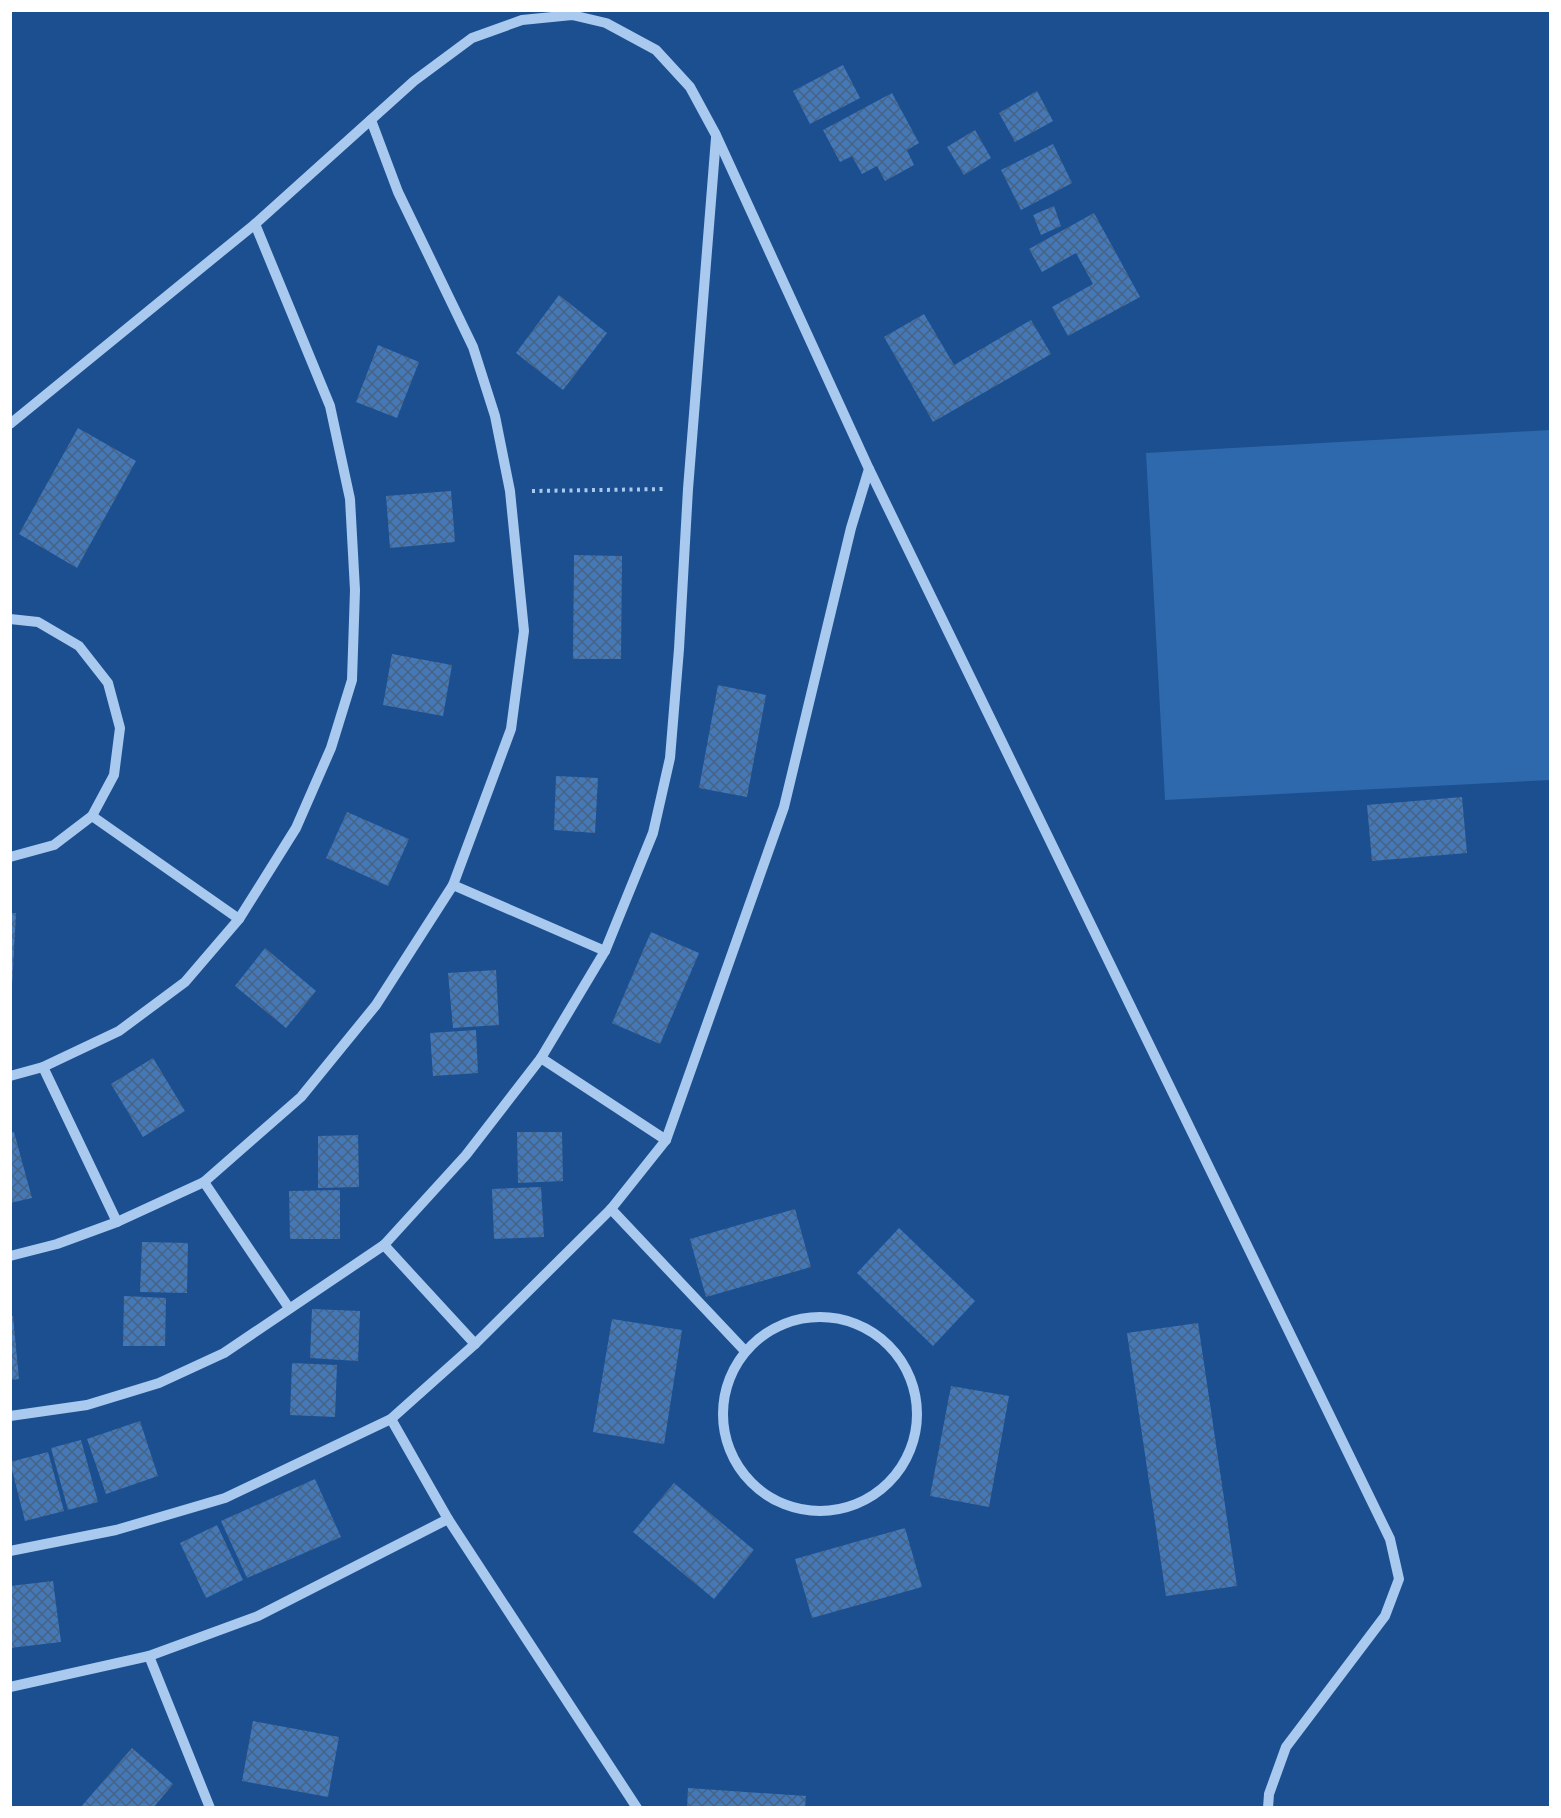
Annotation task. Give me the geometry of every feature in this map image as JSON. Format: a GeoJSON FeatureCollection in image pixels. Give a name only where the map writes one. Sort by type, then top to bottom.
{"type":"FeatureCollection","features":[{"type":"Feature","properties":{"kind":"street"},"geometry":{"type":"LineString","coordinates":[[10,424],[255,224],[414,81],[472,38],[522,20],[572,15],[606,23],[656,50],[690,87],[716,135],[869,469],[1390,1539],[1399,1579],[1385,1616],[1286,1747],[1269,1794],[1268,1808]]}},
{"type":"Feature","properties":{"kind":"street"},"geometry":{"type":"LineString","coordinates":[[10,1256],[57,1244],[117,1222],[204,1182],[301,1097],[376,1005],[453,885],[511,729],[524,631],[510,492],[495,416],[477,356],[398,192],[372,120]]}},
{"type":"Feature","properties":{"kind":"street"},"geometry":{"type":"LineString","coordinates":[[10,1416],[87,1405],[159,1383],[224,1353],[384,1245],[466,1155],[541,1058],[605,951],[653,833],[670,758],[688,489],[716,135]]}},
{"type":"Feature","properties":{"kind":"street"},"geometry":{"type":"LineString","coordinates":[[10,1077],[44,1067],[119,1031],[185,982],[239,919],[296,828],[331,748],[352,680],[355,590],[350,500],[330,406],[255,224]]}},
{"type":"Feature","properties":{"kind":"street"},"geometry":{"type":"LineString","coordinates":[[10,1551],[117,1530],[225,1498],[391,1419],[475,1344],[611,1209],[666,1140],[784,807],[851,528],[869,469]]}},
{"type":"Feature","properties":{"kind":"street"},"geometry":{"type":"LineString","coordinates":[[10,619],[38,622],[79,646],[108,683],[120,728],[114,775],[92,816],[54,845],[10,857]]}},
{"type":"Feature","properties":{"kind":"street"},"geometry":{"type":"LineString","coordinates":[[92,816],[239,919]]}},
{"type":"Feature","properties":{"kind":"street"},"geometry":{"type":"LineString","coordinates":[[453,885],[605,951]]}},
{"type":"Feature","properties":{"kind":"street"},"geometry":{"type":"LineString","coordinates":[[541,1058],[666,1140]]}},
{"type":"Feature","properties":{"kind":"street"},"geometry":{"type":"LineString","coordinates":[[44,1067],[117,1222]]}},
{"type":"Feature","properties":{"kind":"street"},"geometry":{"type":"LineString","coordinates":[[204,1182],[289,1308]]}},
{"type":"Feature","properties":{"kind":"street"},"geometry":{"type":"LineString","coordinates":[[611,1209],[745,1351]]}},
{"type":"Feature","properties":{"kind":"street"},"geometry":{"type":"LineString","coordinates":[[384,1245],[475,1344]]}},
{"type":"Feature","properties":{"kind":"street"},"geometry":{"type":"LineString","coordinates":[[811,1316],[849,1320],[883,1339],[907,1369],[918,1406],[914,1444],[895,1478],[865,1502],[828,1513],[790,1509],[757,1490],[733,1460],[722,1423],[726,1385],[745,1351],[774,1327],[811,1316]]}},
{"type":"Feature","properties":{"kind":"street"},"geometry":{"type":"LineString","coordinates":[[391,1419],[448,1519],[637,1808]]}},
{"type":"Feature","properties":{"kind":"street"},"geometry":{"type":"LineString","coordinates":[[10,1687],[149,1656],[258,1616],[448,1519]]}},
{"type":"Feature","properties":{"kind":"street"},"geometry":{"type":"LineString","coordinates":[[149,1656],[210,1808]]}},
{"type":"Feature","properties":{"kind":"path"},"geometry":{"type":"LineString","coordinates":[[510,492],[688,489]]}},
{"type":"Feature","properties":{"kind":"shaded area"},"geometry":{"type":"Polygon","coordinates":[[[1550,430],[1550,780],[1165,800],[1146,453],[1550,430]]]}},
{"type":"Feature","properties":{"kind":"building"},"geometry":{"type":"Polygon","coordinates":[[[843,65],[860,98],[810,124],[793,91],[843,65]]]}},
{"type":"Feature","properties":{"kind":"building"},"geometry":{"type":"Polygon","coordinates":[[[1037,91],[1053,121],[1015,142],[999,113],[1037,91]]]}},
{"type":"Feature","properties":{"kind":"building"},"geometry":{"type":"Polygon","coordinates":[[[892,93],[919,143],[907,150],[914,165],[885,181],[877,166],[862,174],[852,156],[840,162],[823,130],[892,93]]]}},
{"type":"Feature","properties":{"kind":"building"},"geometry":{"type":"Polygon","coordinates":[[[975,130],[991,158],[964,175],[947,147],[975,130]]]}},
{"type":"Feature","properties":{"kind":"building"},"geometry":{"type":"Polygon","coordinates":[[[1053,144],[1072,183],[1021,210],[1001,170],[1053,144]]]}},
{"type":"Feature","properties":{"kind":"building"},"geometry":{"type":"Polygon","coordinates":[[[1054,206],[1061,226],[1041,235],[1033,215],[1054,206]]]}},
{"type":"Feature","properties":{"kind":"building"},"geometry":{"type":"Polygon","coordinates":[[[1094,213],[1140,297],[1068,336],[1052,307],[1093,284],[1076,253],[1042,272],[1029,249],[1094,213]]]}},
{"type":"Feature","properties":{"kind":"building"},"geometry":{"type":"Polygon","coordinates":[[[559,295],[607,333],[563,390],[516,353],[559,295]]]}},
{"type":"Feature","properties":{"kind":"building"},"geometry":{"type":"Polygon","coordinates":[[[924,314],[954,365],[1031,320],[1051,354],[933,422],[884,337],[924,314]]]}},
{"type":"Feature","properties":{"kind":"building"},"geometry":{"type":"Polygon","coordinates":[[[378,345],[419,362],[397,418],[356,402],[378,345]]]}},
{"type":"Feature","properties":{"kind":"building"},"geometry":{"type":"Polygon","coordinates":[[[78,428],[136,461],[77,568],[19,534],[78,428]]]}},
{"type":"Feature","properties":{"kind":"building"},"geometry":{"type":"Polygon","coordinates":[[[451,491],[455,542],[390,548],[386,496],[451,491]]]}},
{"type":"Feature","properties":{"kind":"building"},"geometry":{"type":"Polygon","coordinates":[[[574,555],[622,556],[621,659],[573,659],[574,555]]]}},
{"type":"Feature","properties":{"kind":"building"},"geometry":{"type":"Polygon","coordinates":[[[392,654],[452,665],[443,716],[383,705],[392,654]]]}},
{"type":"Feature","properties":{"kind":"building"},"geometry":{"type":"Polygon","coordinates":[[[718,685],[766,695],[747,797],[699,788],[718,685]]]}},
{"type":"Feature","properties":{"kind":"building"},"geometry":{"type":"Polygon","coordinates":[[[556,776],[598,778],[595,833],[554,830],[556,776]]]}},
{"type":"Feature","properties":{"kind":"building"},"geometry":{"type":"Polygon","coordinates":[[[1462,797],[1467,853],[1372,861],[1367,805],[1462,797]]]}},
{"type":"Feature","properties":{"kind":"building"},"geometry":{"type":"Polygon","coordinates":[[[347,812],[409,839],[388,886],[326,858],[347,812]]]}},
{"type":"Feature","properties":{"kind":"building"},"geometry":{"type":"Polygon","coordinates":[[[10,913],[16,913],[12,987],[10,987],[10,913]]]}},
{"type":"Feature","properties":{"kind":"building"},"geometry":{"type":"Polygon","coordinates":[[[651,932],[699,953],[660,1044],[612,1023],[651,932]]]}},
{"type":"Feature","properties":{"kind":"building"},"geometry":{"type":"Polygon","coordinates":[[[265,948],[316,991],[286,1028],[235,986],[265,948]]]}},
{"type":"Feature","properties":{"kind":"building"},"geometry":{"type":"Polygon","coordinates":[[[496,970],[499,1025],[453,1028],[448,973],[496,970]]]}},
{"type":"Feature","properties":{"kind":"building"},"geometry":{"type":"Polygon","coordinates":[[[476,1030],[478,1073],[433,1076],[430,1033],[476,1030]]]}},
{"type":"Feature","properties":{"kind":"building"},"geometry":{"type":"Polygon","coordinates":[[[153,1058],[185,1111],[143,1137],[111,1084],[153,1058]]]}},
{"type":"Feature","properties":{"kind":"building"},"geometry":{"type":"Polygon","coordinates":[[[14,1132],[32,1198],[10,1203],[10,1133],[14,1132]]]}},
{"type":"Feature","properties":{"kind":"building"},"geometry":{"type":"Polygon","coordinates":[[[517,1132],[562,1132],[563,1181],[518,1183],[517,1132]]]}},
{"type":"Feature","properties":{"kind":"building"},"geometry":{"type":"Polygon","coordinates":[[[358,1135],[359,1187],[318,1188],[318,1136],[358,1135]]]}},
{"type":"Feature","properties":{"kind":"building"},"geometry":{"type":"Polygon","coordinates":[[[541,1187],[544,1237],[494,1239],[492,1189],[541,1187]]]}},
{"type":"Feature","properties":{"kind":"building"},"geometry":{"type":"Polygon","coordinates":[[[340,1190],[340,1239],[290,1239],[289,1191],[340,1190]]]}},
{"type":"Feature","properties":{"kind":"building"},"geometry":{"type":"Polygon","coordinates":[[[795,1209],[811,1267],[706,1297],[690,1239],[795,1209]]]}},
{"type":"Feature","properties":{"kind":"building"},"geometry":{"type":"Polygon","coordinates":[[[899,1228],[975,1301],[933,1346],[857,1273],[899,1228]]]}},
{"type":"Feature","properties":{"kind":"building"},"geometry":{"type":"Polygon","coordinates":[[[142,1242],[188,1243],[187,1293],[140,1292],[142,1242]]]}},
{"type":"Feature","properties":{"kind":"building"},"geometry":{"type":"Polygon","coordinates":[[[124,1296],[166,1298],[165,1346],[123,1346],[124,1296]]]}},
{"type":"Feature","properties":{"kind":"building"},"geometry":{"type":"Polygon","coordinates":[[[312,1309],[360,1311],[358,1361],[310,1358],[312,1309]]]}},
{"type":"Feature","properties":{"kind":"building"},"geometry":{"type":"Polygon","coordinates":[[[13,1316],[19,1379],[10,1380],[10,1317],[13,1316]]]}},
{"type":"Feature","properties":{"kind":"building"},"geometry":{"type":"Polygon","coordinates":[[[612,1319],[682,1330],[664,1444],[593,1432],[612,1319]]]}},
{"type":"Feature","properties":{"kind":"building"},"geometry":{"type":"Polygon","coordinates":[[[1198,1323],[1237,1586],[1166,1596],[1127,1333],[1198,1323]]]}},
{"type":"Feature","properties":{"kind":"building"},"geometry":{"type":"Polygon","coordinates":[[[292,1363],[337,1365],[335,1417],[290,1415],[292,1363]]]}},
{"type":"Feature","properties":{"kind":"building"},"geometry":{"type":"Polygon","coordinates":[[[951,1386],[1009,1396],[989,1507],[930,1496],[951,1386]]]}},
{"type":"Feature","properties":{"kind":"building"},"geometry":{"type":"Polygon","coordinates":[[[140,1421],[158,1476],[106,1494],[87,1439],[140,1421]]]}},
{"type":"Feature","properties":{"kind":"building"},"geometry":{"type":"Polygon","coordinates":[[[81,1440],[98,1502],[68,1510],[51,1448],[81,1440]]]}},
{"type":"Feature","properties":{"kind":"building"},"geometry":{"type":"Polygon","coordinates":[[[48,1452],[64,1511],[25,1521],[10,1462],[48,1452]]]}},
{"type":"Feature","properties":{"kind":"building"},"geometry":{"type":"Polygon","coordinates":[[[315,1479],[341,1537],[247,1578],[221,1521],[315,1479]]]}},
{"type":"Feature","properties":{"kind":"building"},"geometry":{"type":"Polygon","coordinates":[[[674,1483],[754,1550],[714,1599],[633,1532],[674,1483]]]}},
{"type":"Feature","properties":{"kind":"building"},"geometry":{"type":"Polygon","coordinates":[[[217,1525],[243,1580],[206,1598],[180,1543],[217,1525]]]}},
{"type":"Feature","properties":{"kind":"building"},"geometry":{"type":"Polygon","coordinates":[[[905,1528],[922,1587],[812,1618],[795,1559],[905,1528]]]}},
{"type":"Feature","properties":{"kind":"building"},"geometry":{"type":"Polygon","coordinates":[[[53,1581],[61,1642],[10,1648],[10,1586],[53,1581]]]}},
{"type":"Feature","properties":{"kind":"building"},"geometry":{"type":"Polygon","coordinates":[[[253,1721],[339,1737],[328,1797],[242,1781],[253,1721]]]}},
{"type":"Feature","properties":{"kind":"building"},"geometry":{"type":"Polygon","coordinates":[[[132,1748],[173,1784],[153,1808],[80,1808],[132,1748]]]}},
{"type":"Feature","properties":{"kind":"building"},"geometry":{"type":"Polygon","coordinates":[[[688,1788],[806,1796],[805,1808],[687,1808],[688,1788]]]}}]}
